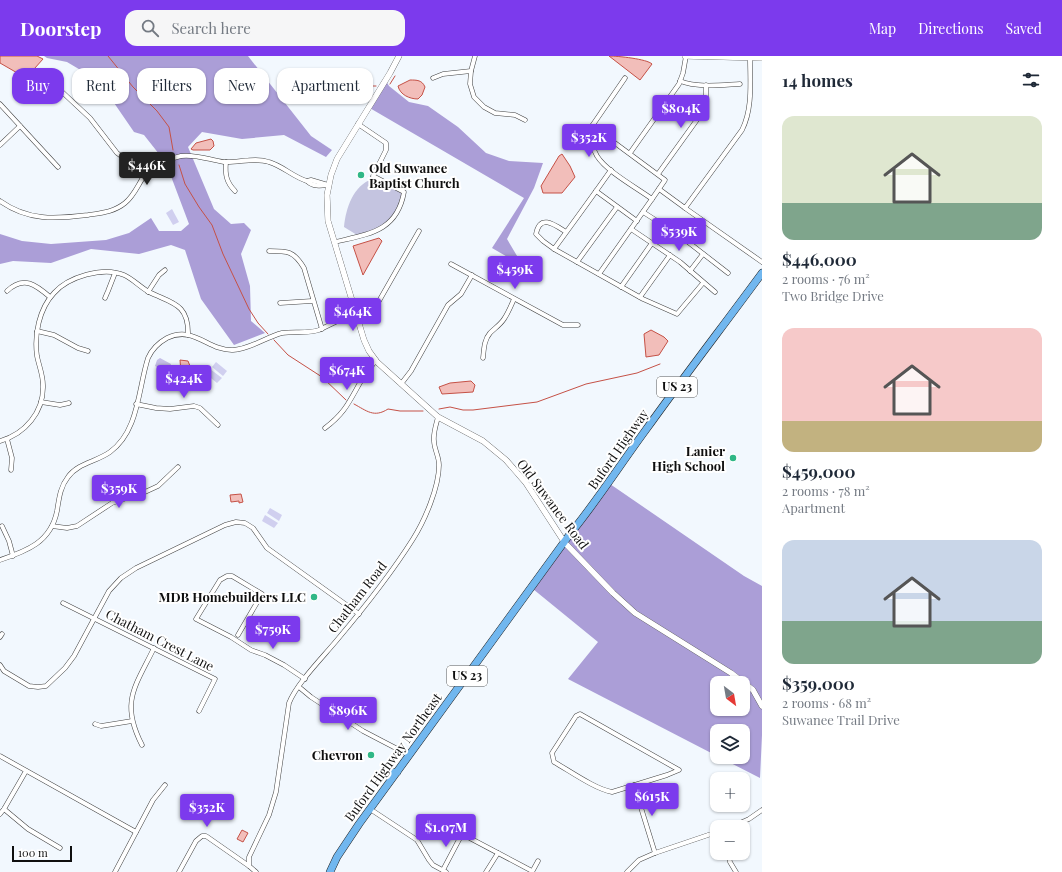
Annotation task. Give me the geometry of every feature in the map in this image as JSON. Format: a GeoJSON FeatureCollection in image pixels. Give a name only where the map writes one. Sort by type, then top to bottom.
{"type":"FeatureCollection","features":[{"type":"Feature","properties":{"kind":"main road","name":"Buford Highway"},"geometry":{"type":"LineString","coordinates":[[565,542],[588,512],[643,433],[762,272]]}},
{"type":"Feature","properties":{"kind":"main road","name":"Buford Highway Northeast"},"geometry":{"type":"LineString","coordinates":[[330,872],[338,857],[370,809],[565,542]]}},
{"type":"Feature","properties":{"kind":"main road"},"geometry":{"type":"LineString","coordinates":[[379,775],[397,772]]}},
{"type":"Feature","properties":{"kind":"street","name":"Old Suwanee Road"},"geometry":{"type":"LineString","coordinates":[[399,56],[334,164],[328,185],[327,214],[355,311],[369,351],[400,384],[438,417],[483,441],[506,460],[519,474],[537,498],[565,542],[613,593],[635,613],[731,673],[753,690],[762,706]]}},
{"type":"Feature","properties":{"kind":"street"},"geometry":{"type":"LineString","coordinates":[[475,56],[471,71],[470,84],[474,97],[484,108],[495,113],[515,115],[525,120]]}},
{"type":"Feature","properties":{"kind":"street"},"geometry":{"type":"LineString","coordinates":[[630,153],[680,81],[684,73],[686,56],[762,58]]}},
{"type":"Feature","properties":{"kind":"street"},"geometry":{"type":"LineString","coordinates":[[686,208],[742,130],[746,121],[750,89],[750,58]]}},
{"type":"Feature","properties":{"kind":"street"},"geometry":{"type":"LineString","coordinates":[[433,78],[443,74],[471,71]]}},
{"type":"Feature","properties":{"kind":"street"},"geometry":{"type":"LineString","coordinates":[[624,78],[592,126],[591,135],[595,152],[602,162],[611,170],[652,198]]}},
{"type":"Feature","properties":{"kind":"street"},"geometry":{"type":"LineString","coordinates":[[680,81],[687,84],[706,85],[740,84]]}},
{"type":"Feature","properties":{"kind":"street"},"geometry":{"type":"LineString","coordinates":[[658,174],[704,110],[706,85]]}},
{"type":"Feature","properties":{"kind":"street"},"geometry":{"type":"LineString","coordinates":[[64,94],[90,118],[117,153],[146,174]]}},
{"type":"Feature","properties":{"kind":"street"},"geometry":{"type":"LineString","coordinates":[[0,104],[58,167]]}},
{"type":"Feature","properties":{"kind":"street"},"geometry":{"type":"LineString","coordinates":[[335,242],[379,230],[389,224],[402,202],[404,192],[373,176],[386,150],[386,143],[358,124]]}},
{"type":"Feature","properties":{"kind":"street"},"geometry":{"type":"LineString","coordinates":[[0,145],[20,126]]}},
{"type":"Feature","properties":{"kind":"street"},"geometry":{"type":"LineString","coordinates":[[592,126],[665,180],[599,274]]}},
{"type":"Feature","properties":{"kind":"street"},"geometry":{"type":"LineString","coordinates":[[0,201],[20,212],[44,218],[64,218],[105,213],[116,209],[127,201],[146,174],[155,167],[184,156],[196,156],[226,162],[266,161],[307,181],[311,180],[328,185]]}},
{"type":"Feature","properties":{"kind":"street"},"geometry":{"type":"LineString","coordinates":[[226,162],[226,179],[228,184],[235,191]]}},
{"type":"Feature","properties":{"kind":"street"},"geometry":{"type":"LineString","coordinates":[[554,249],[611,170]]}},
{"type":"Feature","properties":{"kind":"street"},"geometry":{"type":"LineString","coordinates":[[659,189],[762,262]]}},
{"type":"Feature","properties":{"kind":"street"},"geometry":{"type":"LineString","coordinates":[[596,191],[637,221]]}},
{"type":"Feature","properties":{"kind":"street"},"geometry":{"type":"LineString","coordinates":[[577,262],[618,207]]}},
{"type":"Feature","properties":{"kind":"street"},"geometry":{"type":"LineString","coordinates":[[643,212],[679,235],[728,273]]}},
{"type":"Feature","properties":{"kind":"street"},"geometry":{"type":"LineString","coordinates":[[566,232],[550,222],[542,223],[537,227],[536,234],[543,242],[554,249],[640,297],[677,314],[703,283]]}},
{"type":"Feature","properties":{"kind":"street"},"geometry":{"type":"LineString","coordinates":[[631,229],[670,255],[715,292]]}},
{"type":"Feature","properties":{"kind":"street"},"geometry":{"type":"LineString","coordinates":[[0,560],[14,556],[34,546],[42,539],[52,526],[56,516],[60,493],[67,478],[79,467],[102,457],[118,446],[129,429],[147,362],[159,343],[168,338],[188,334],[219,348],[233,350],[243,348],[278,334],[311,332],[322,329],[355,311],[374,304],[381,299],[419,231]]}},
{"type":"Feature","properties":{"kind":"street"},"geometry":{"type":"LineString","coordinates":[[621,286],[652,243]]}},
{"type":"Feature","properties":{"kind":"street"},"geometry":{"type":"LineString","coordinates":[[269,251],[287,251],[292,253],[304,268],[312,300],[322,329]]}},
{"type":"Feature","properties":{"kind":"street"},"geometry":{"type":"LineString","coordinates":[[690,272],[704,254]]}},
{"type":"Feature","properties":{"kind":"street"},"geometry":{"type":"LineString","coordinates":[[640,297],[670,255]]}},
{"type":"Feature","properties":{"kind":"street"},"geometry":{"type":"LineString","coordinates":[[451,264],[562,325],[578,325]]}},
{"type":"Feature","properties":{"kind":"street"},"geometry":{"type":"LineString","coordinates":[[148,292],[159,275],[166,270]]}},
{"type":"Feature","properties":{"kind":"street"},"geometry":{"type":"LineString","coordinates":[[104,298],[115,273]]}},
{"type":"Feature","properties":{"kind":"street"},"geometry":{"type":"LineString","coordinates":[[0,441],[18,434],[34,418],[41,402],[44,387],[37,354],[37,331],[41,313],[50,297],[61,287],[75,278],[88,275],[115,273],[128,277],[148,292],[179,306],[188,322],[188,334]]}},
{"type":"Feature","properties":{"kind":"street"},"geometry":{"type":"LineString","coordinates":[[400,384],[411,371],[448,305],[461,294],[472,275]]}},
{"type":"Feature","properties":{"kind":"street"},"geometry":{"type":"LineString","coordinates":[[7,291],[17,284],[29,283],[36,286],[50,297]]}},
{"type":"Feature","properties":{"kind":"street"},"geometry":{"type":"LineString","coordinates":[[483,358],[484,345],[488,337],[505,318],[514,299]]}},
{"type":"Feature","properties":{"kind":"street"},"geometry":{"type":"LineString","coordinates":[[280,304],[312,300]]}},
{"type":"Feature","properties":{"kind":"street"},"geometry":{"type":"LineString","coordinates":[[37,331],[54,335],[78,348],[88,351]]}},
{"type":"Feature","properties":{"kind":"street"},"geometry":{"type":"LineString","coordinates":[[325,428],[344,411],[362,380],[376,360]]}},
{"type":"Feature","properties":{"kind":"street"},"geometry":{"type":"LineString","coordinates":[[41,402],[60,405],[68,403]]}},
{"type":"Feature","properties":{"kind":"street"},"geometry":{"type":"LineString","coordinates":[[136,404],[170,409],[194,406],[200,408],[218,425]]}},
{"type":"Feature","properties":{"kind":"street","name":"Chatham Road"},"geometry":{"type":"LineString","coordinates":[[249,866],[249,857],[269,815],[276,792],[292,697],[305,678],[359,614],[414,538],[430,504],[438,470],[434,430],[438,417]]}},
{"type":"Feature","properties":{"kind":"street"},"geometry":{"type":"LineString","coordinates":[[7,438],[12,458],[11,470]]}},
{"type":"Feature","properties":{"kind":"street"},"geometry":{"type":"LineString","coordinates":[[52,526],[67,528],[77,526],[112,503],[158,486],[178,467]]}},
{"type":"Feature","properties":{"kind":"street"},"geometry":{"type":"LineString","coordinates":[[0,665],[4,671],[29,686],[46,686],[65,668],[74,656],[109,591],[121,578],[136,568],[225,525],[236,522],[245,523],[253,528],[267,548],[359,614]]}},
{"type":"Feature","properties":{"kind":"street"},"geometry":{"type":"LineString","coordinates":[[2,526],[14,556]]}},
{"type":"Feature","properties":{"kind":"street"},"geometry":{"type":"LineString","coordinates":[[238,635],[262,594],[232,576],[227,576],[220,580],[196,618],[251,650],[265,655],[305,678]]}},
{"type":"Feature","properties":{"kind":"street","name":"Chatham Crest Lane"},"geometry":{"type":"LineString","coordinates":[[63,603],[215,679],[198,711]]}},
{"type":"Feature","properties":{"kind":"street"},"geometry":{"type":"LineString","coordinates":[[142,745],[132,721],[130,707],[132,694],[154,648]]}},
{"type":"Feature","properties":{"kind":"street"},"geometry":{"type":"LineString","coordinates":[[299,687],[311,697],[363,731],[409,755]]}},
{"type":"Feature","properties":{"kind":"street"},"geometry":{"type":"LineString","coordinates":[[580,714],[679,770],[634,786],[612,792],[606,791],[554,762],[552,753],[576,716],[580,714]]}},
{"type":"Feature","properties":{"kind":"street"},"geometry":{"type":"LineString","coordinates":[[95,724],[101,726],[132,721]]}},
{"type":"Feature","properties":{"kind":"street"},"geometry":{"type":"LineString","coordinates":[[0,756],[136,832]]}},
{"type":"Feature","properties":{"kind":"street"},"geometry":{"type":"LineString","coordinates":[[0,814],[26,771]]}},
{"type":"Feature","properties":{"kind":"street"},"geometry":{"type":"LineString","coordinates":[[115,872],[153,800],[165,785]]}},
{"type":"Feature","properties":{"kind":"street"},"geometry":{"type":"LineString","coordinates":[[634,786],[655,853]]}},
{"type":"Feature","properties":{"kind":"street"},"geometry":{"type":"LineString","coordinates":[[4,809],[28,830],[60,848]]}},
{"type":"Feature","properties":{"kind":"street"},"geometry":{"type":"LineString","coordinates":[[370,809],[417,840],[433,865],[444,871],[462,834]]}},
{"type":"Feature","properties":{"kind":"street"},"geometry":{"type":"LineString","coordinates":[[747,820],[762,810]]}},
{"type":"Feature","properties":{"kind":"street"},"geometry":{"type":"LineString","coordinates":[[447,826],[532,872],[538,861]]}},
{"type":"Feature","properties":{"kind":"street"},"geometry":{"type":"LineString","coordinates":[[627,872],[639,860],[710,834]]}},
{"type":"Feature","properties":{"kind":"street"},"geometry":{"type":"LineString","coordinates":[[180,872],[196,841],[202,836],[206,836],[256,872]]}},
{"type":"Feature","properties":{"kind":"street"},"geometry":{"type":"LineString","coordinates":[[486,872],[498,853]]}},
{"type":"Feature","properties":{"kind":"street"},"geometry":{"type":"LineString","coordinates":[[730,860],[736,872]]}},
{"type":"Feature","properties":{"kind":"shaded area"},"geometry":{"type":"Polygon","coordinates":[[[0,56],[37,56],[43,59],[35,68],[12,68],[12,70],[0,63],[0,56]]]}},
{"type":"Feature","properties":{"kind":"shaded area"},"geometry":{"type":"Polygon","coordinates":[[[44,56],[248,56],[257,68],[214,68],[214,104],[269,104],[269,83],[277,93],[277,104],[286,104],[311,136],[332,150],[326,157],[284,135],[242,139],[202,132],[188,147],[214,209],[231,224],[244,223],[251,230],[241,254],[250,286],[251,321],[265,333],[234,345],[201,299],[185,250],[171,245],[139,254],[91,249],[51,263],[13,261],[0,264],[0,234],[22,241],[51,244],[106,240],[129,233],[151,218],[159,231],[181,231],[189,224],[169,171],[159,154],[144,135],[134,132],[115,104],[129,104],[129,68],[77,68],[67,62],[44,56]]]}},
{"type":"Feature","properties":{"kind":"shaded area"},"geometry":{"type":"Polygon","coordinates":[[[609,56],[639,59],[652,64],[640,80],[609,56]]]}},
{"type":"Feature","properties":{"kind":"shaded area"},"geometry":{"type":"Polygon","coordinates":[[[385,79],[389,86],[409,102],[428,106],[458,127],[486,153],[509,161],[543,163],[534,188],[507,239],[523,266],[492,248],[524,198],[368,107],[370,104],[373,104],[373,99],[385,79]]]}},
{"type":"Feature","properties":{"kind":"shaded area"},"geometry":{"type":"Polygon","coordinates":[[[410,80],[419,81],[425,87],[422,95],[418,99],[406,96],[399,89],[398,86],[410,80]]]}},
{"type":"Feature","properties":{"kind":"shaded area"},"geometry":{"type":"Polygon","coordinates":[[[211,139],[214,146],[210,150],[191,149],[196,143],[211,139]]]}},
{"type":"Feature","properties":{"kind":"shaded area"},"geometry":{"type":"Polygon","coordinates":[[[562,154],[575,177],[562,193],[543,193],[541,186],[559,156],[562,154]]]}},
{"type":"Feature","properties":{"kind":"shaded area"},"geometry":{"type":"Polygon","coordinates":[[[372,179],[372,182],[382,188],[385,185],[402,192],[401,203],[389,221],[380,228],[357,235],[344,227],[347,212],[355,192],[365,182],[372,179]]]}},
{"type":"Feature","properties":{"kind":"shaded area"},"geometry":{"type":"Polygon","coordinates":[[[172,209],[179,222],[173,225],[166,213],[172,209]]]}},
{"type":"Feature","properties":{"kind":"shaded area"},"geometry":{"type":"Polygon","coordinates":[[[379,238],[382,241],[363,275],[353,246],[379,238]]]}},
{"type":"Feature","properties":{"kind":"shaded area"},"geometry":{"type":"Polygon","coordinates":[[[651,330],[668,341],[659,355],[646,357],[644,334],[651,330]]]}},
{"type":"Feature","properties":{"kind":"shaded area"},"geometry":{"type":"Polygon","coordinates":[[[160,358],[171,364],[170,369],[166,372],[155,366],[157,360],[160,358]]]}},
{"type":"Feature","properties":{"kind":"shaded area"},"geometry":{"type":"Polygon","coordinates":[[[180,360],[188,361],[190,366],[188,373],[181,373],[180,360]]]}},
{"type":"Feature","properties":{"kind":"shaded area"},"geometry":{"type":"Polygon","coordinates":[[[216,362],[227,371],[223,376],[212,367],[216,362]]]}},
{"type":"Feature","properties":{"kind":"shaded area"},"geometry":{"type":"Polygon","coordinates":[[[210,369],[222,378],[217,383],[206,374],[210,369]]]}},
{"type":"Feature","properties":{"kind":"shaded area"},"geometry":{"type":"Polygon","coordinates":[[[471,381],[475,385],[473,392],[442,394],[439,387],[450,383],[471,381]]]}},
{"type":"Feature","properties":{"kind":"shaded area"},"geometry":{"type":"Polygon","coordinates":[[[610,484],[744,576],[762,586],[762,735],[760,778],[733,764],[750,764],[750,724],[710,724],[710,752],[568,679],[598,642],[533,589],[610,484]]]}},
{"type":"Feature","properties":{"kind":"shaded area"},"geometry":{"type":"Polygon","coordinates":[[[241,494],[243,502],[231,502],[230,495],[241,494]]]}},
{"type":"Feature","properties":{"kind":"shaded area"},"geometry":{"type":"Polygon","coordinates":[[[270,508],[282,515],[279,521],[267,513],[270,508]]]}},
{"type":"Feature","properties":{"kind":"shaded area"},"geometry":{"type":"Polygon","coordinates":[[[265,515],[278,523],[274,528],[262,521],[265,515]]]}},
{"type":"Feature","properties":{"kind":"shaded area"},"geometry":{"type":"Polygon","coordinates":[[[242,830],[248,833],[243,842],[237,839],[242,830]]]}},
{"type":"Feature","properties":{"kind":"waterway"},"geometry":{"type":"LineString","coordinates":[[108,56],[133,87],[157,111],[169,127],[173,150]]}},
{"type":"Feature","properties":{"kind":"waterway"},"geometry":{"type":"LineString","coordinates":[[390,84],[395,76]]}},
{"type":"Feature","properties":{"kind":"waterway"},"geometry":{"type":"LineString","coordinates":[[179,165],[185,184],[212,225],[223,254],[249,309],[258,323],[268,334]]}},
{"type":"Feature","properties":{"kind":"waterway"},"geometry":{"type":"LineString","coordinates":[[274,340],[288,355],[322,377],[346,400]]}},
{"type":"Feature","properties":{"kind":"waterway"},"geometry":{"type":"LineString","coordinates":[[439,409],[450,407],[463,410],[473,410],[537,402],[586,384],[637,373],[660,364]]}},
{"type":"Feature","properties":{"kind":"waterway"},"geometry":{"type":"LineString","coordinates":[[354,404],[367,411],[375,413],[383,412],[388,409],[400,411],[423,411]]}},
{"type":"Feature","properties":{"kind":"place","name":"Old Suwanee Baptist Church"},"geometry":{"type":"Point","coordinates":[361,175]}},
{"type":"Feature","properties":{"kind":"place","name":"Lanier High School"},"geometry":{"type":"Point","coordinates":[733,458]}},
{"type":"Feature","properties":{"kind":"place","name":"MDB Homebuilders LLC"},"geometry":{"type":"Point","coordinates":[314,597]}},
{"type":"Feature","properties":{"kind":"place","name":"Chevron"},"geometry":{"type":"Point","coordinates":[371,755]}}]}
